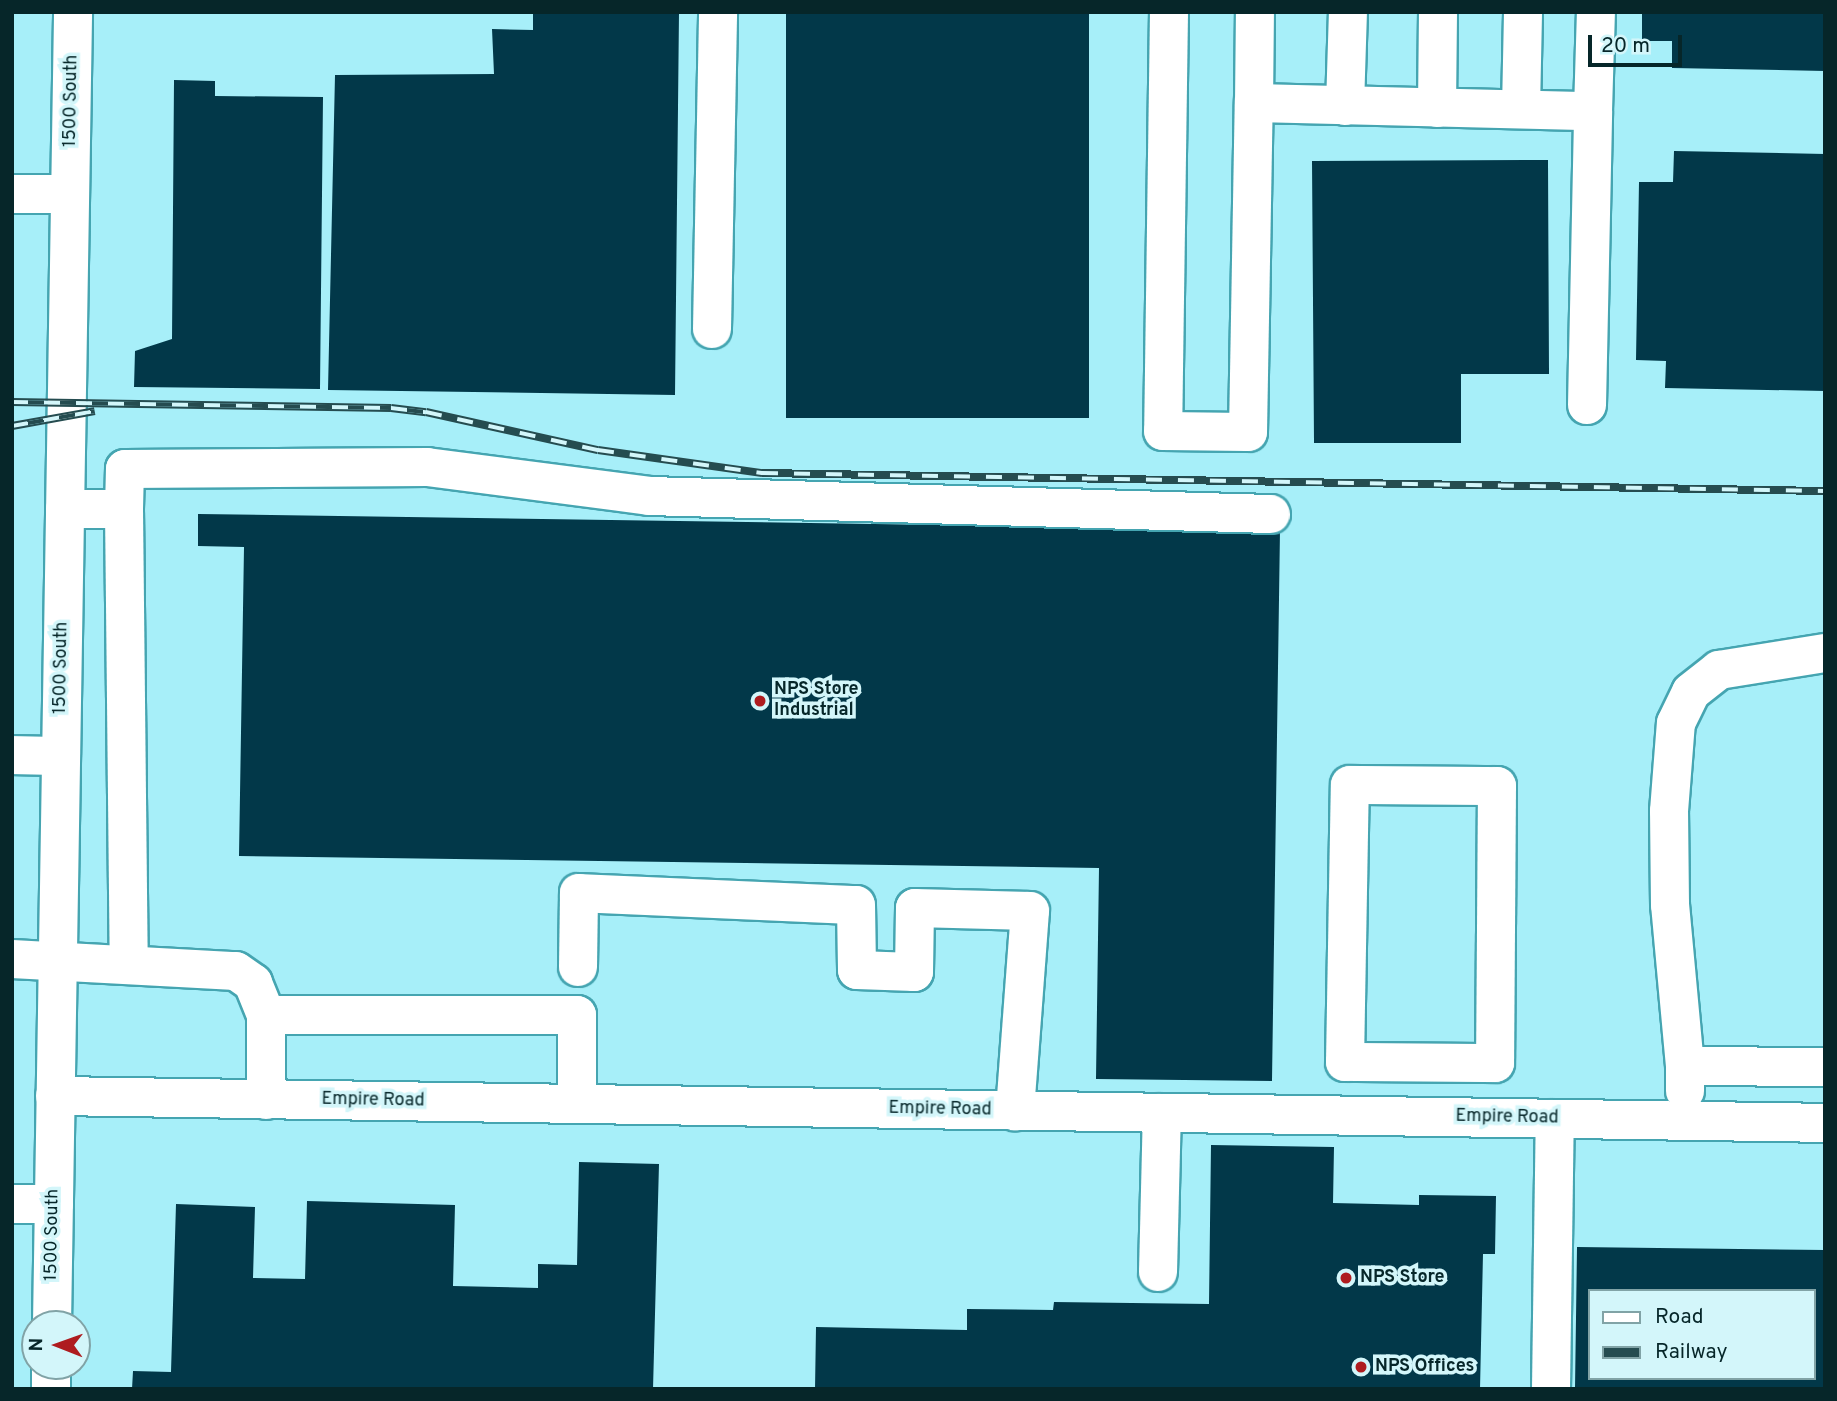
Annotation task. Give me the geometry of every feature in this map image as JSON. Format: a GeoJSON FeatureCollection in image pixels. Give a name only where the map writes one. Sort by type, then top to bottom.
{"type":"FeatureCollection","features":[{"type":"Feature","properties":{"kind":"street","name":"1500 South"},"geometry":{"type":"LineString","coordinates":[[52,1310],[73,12]]}},
{"type":"Feature","properties":{"kind":"street"},"geometry":{"type":"LineString","coordinates":[[712,329],[718,12]]}},
{"type":"Feature","properties":{"kind":"street"},"geometry":{"type":"LineString","coordinates":[[1169,12],[1163,430],[1248,432],[1255,12]]}},
{"type":"Feature","properties":{"kind":"street"},"geometry":{"type":"LineString","coordinates":[[1345,106],[1348,12]]}},
{"type":"Feature","properties":{"kind":"street"},"geometry":{"type":"LineString","coordinates":[[1437,108],[1438,12]]}},
{"type":"Feature","properties":{"kind":"street"},"geometry":{"type":"LineString","coordinates":[[1521,109],[1522,12]]}},
{"type":"Feature","properties":{"kind":"street"},"geometry":{"type":"LineString","coordinates":[[1587,405],[1596,12]]}},
{"type":"Feature","properties":{"kind":"street"},"geometry":{"type":"LineString","coordinates":[[1254,103],[1593,111]]}},
{"type":"Feature","properties":{"kind":"street"},"geometry":{"type":"LineString","coordinates":[[12,194],[70,194]]}},
{"type":"Feature","properties":{"kind":"street"},"geometry":{"type":"LineString","coordinates":[[130,964],[125,469],[427,467],[649,496],[1270,514]]}},
{"type":"Feature","properties":{"kind":"street"},"geometry":{"type":"LineString","coordinates":[[65,509],[124,509]]}},
{"type":"Feature","properties":{"kind":"street"},"geometry":{"type":"LineString","coordinates":[[1686,1120],[1685,1066],[1670,905],[1669,811],[1676,723],[1690,692],[1719,670],[1825,653]]}},
{"type":"Feature","properties":{"kind":"street"},"geometry":{"type":"LineString","coordinates":[[12,755],[61,756]]}},
{"type":"Feature","properties":{"kind":"street"},"geometry":{"type":"LineString","coordinates":[[1350,785],[1497,786],[1495,1062],[1419,1062],[1345,1062],[1350,785]]}},
{"type":"Feature","properties":{"kind":"street"},"geometry":{"type":"LineString","coordinates":[[578,967],[579,893],[856,905],[857,970],[914,971],[915,908],[1030,911],[1014,1111]]}},
{"type":"Feature","properties":{"kind":"street"},"geometry":{"type":"LineString","coordinates":[[12,959],[58,959],[236,971],[253,983],[266,1015],[266,1100]]}},
{"type":"Feature","properties":{"kind":"street"},"geometry":{"type":"LineString","coordinates":[[266,1015],[577,1015],[577,1104]]}},
{"type":"Feature","properties":{"kind":"street"},"geometry":{"type":"LineString","coordinates":[[1416,1116],[1419,1062]]}},
{"type":"Feature","properties":{"kind":"street"},"geometry":{"type":"LineString","coordinates":[[1685,1066],[1825,1067]]}},
{"type":"Feature","properties":{"kind":"street","name":"Empire Road"},"geometry":{"type":"LineString","coordinates":[[55,1096],[1825,1122]]}},
{"type":"Feature","properties":{"kind":"street"},"geometry":{"type":"LineString","coordinates":[[1158,1272],[1162,1113]]}},
{"type":"Feature","properties":{"kind":"street"},"geometry":{"type":"LineString","coordinates":[[1551,1389],[1555,1119]]}},
{"type":"Feature","properties":{"kind":"street"},"geometry":{"type":"LineString","coordinates":[[12,1204],[54,1204]]}},
{"type":"Feature","properties":{"kind":"building"},"geometry":{"type":"Polygon","coordinates":[[[533,12],[679,12],[675,395],[328,390],[335,75],[494,74],[492,29],[533,30],[533,12]]]}},
{"type":"Feature","properties":{"kind":"building"},"geometry":{"type":"Polygon","coordinates":[[[786,12],[1089,12],[1089,418],[786,418],[786,12]]]}},
{"type":"Feature","properties":{"kind":"building"},"geometry":{"type":"Polygon","coordinates":[[[1642,12],[1825,12],[1825,71],[1672,68],[1672,41],[1642,41],[1642,12]]]}},
{"type":"Feature","properties":{"kind":"building"},"geometry":{"type":"Polygon","coordinates":[[[174,80],[215,81],[215,96],[323,97],[320,389],[134,387],[135,351],[172,339],[174,80]]]}},
{"type":"Feature","properties":{"kind":"building"},"geometry":{"type":"Polygon","coordinates":[[[1674,151],[1825,154],[1825,391],[1665,388],[1666,361],[1636,360],[1639,182],[1673,182],[1674,151]]]}},
{"type":"Feature","properties":{"kind":"building"},"geometry":{"type":"Polygon","coordinates":[[[1548,160],[1549,374],[1461,374],[1461,443],[1314,443],[1312,161],[1548,160]]]}},
{"type":"Feature","properties":{"kind":"building","name":"NPS Store Industrial"},"geometry":{"type":"Polygon","coordinates":[[[198,514],[1280,530],[1272,1081],[1096,1079],[1099,868],[239,856],[244,547],[198,546],[198,514]]]}},
{"type":"Feature","properties":{"kind":"building","name":"NPS Store"},"geometry":{"type":"Polygon","coordinates":[[[1211,1145],[1334,1147],[1333,1203],[1419,1205],[1419,1195],[1496,1196],[1495,1254],[1483,1254],[1480,1389],[815,1389],[816,1327],[967,1330],[967,1309],[1053,1310],[1054,1302],[1209,1304],[1211,1145]]]}},
{"type":"Feature","properties":{"kind":"building"},"geometry":{"type":"Polygon","coordinates":[[[579,1162],[659,1164],[653,1389],[132,1389],[133,1371],[171,1372],[176,1204],[255,1207],[253,1278],[305,1279],[307,1201],[455,1205],[453,1286],[538,1288],[538,1264],[577,1265],[579,1162]]]}},
{"type":"Feature","properties":{"kind":"building"},"geometry":{"type":"Polygon","coordinates":[[[1577,1247],[1825,1250],[1825,1389],[1575,1389],[1577,1247]]]}},
{"type":"Feature","properties":{"kind":"railway"},"geometry":{"type":"LineString","coordinates":[[12,402],[391,408],[426,412],[598,450],[762,473],[1825,491]]}},
{"type":"Feature","properties":{"kind":"railway"},"geometry":{"type":"LineString","coordinates":[[12,426],[95,411]]}},
{"type":"Feature","properties":{"kind":"place","name":"NPS Store Industrial"},"geometry":{"type":"Point","coordinates":[760,701]}},
{"type":"Feature","properties":{"kind":"place","name":"NPS Store"},"geometry":{"type":"Point","coordinates":[1346,1278]}},
{"type":"Feature","properties":{"kind":"place","name":"NPS Offices"},"geometry":{"type":"Point","coordinates":[1361,1367]}}]}
